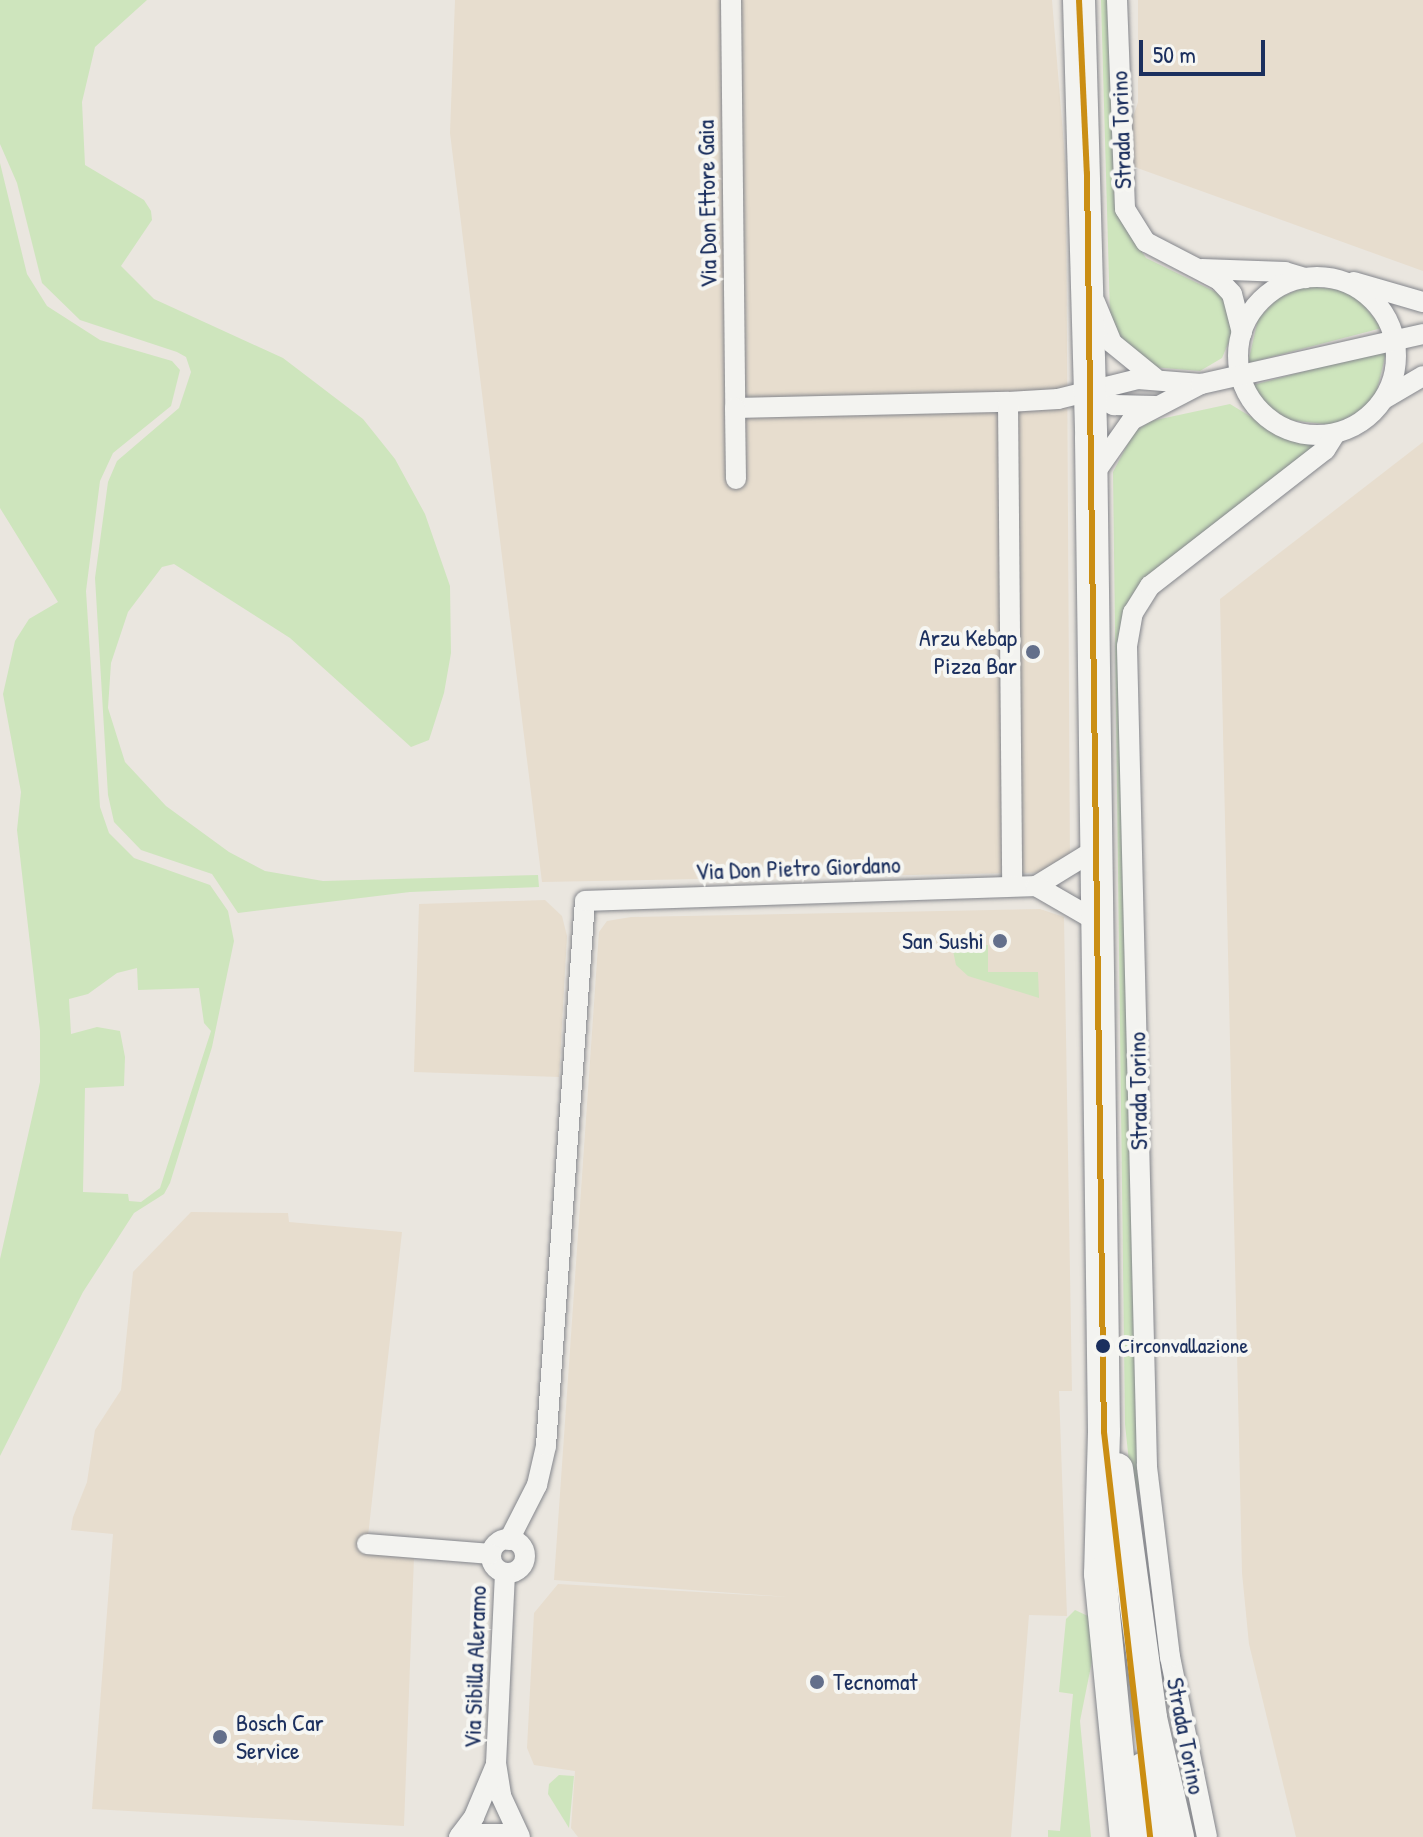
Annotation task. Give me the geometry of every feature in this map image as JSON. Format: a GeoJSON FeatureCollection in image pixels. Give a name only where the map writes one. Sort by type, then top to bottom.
{"type":"FeatureCollection","features":[{"type":"Feature","properties":{"kind":"main road","name":"Strada Torino"},"geometry":{"type":"LineString","coordinates":[[1079,0],[1090,393],[1093,851],[1104,1432],[1100,1574],[1126,1837]]}},
{"type":"Feature","properties":{"kind":"main road","name":"Strada Torino"},"geometry":{"type":"LineString","coordinates":[[1104,1432],[1150,1837]]}},
{"type":"Feature","properties":{"kind":"main road"},"geometry":{"type":"LineString","coordinates":[[1104,1432],[1121,1483],[1151,1718],[1178,1837]]}},
{"type":"Feature","properties":{"kind":"street","name":"Via Don Ettore Gaia"},"geometry":{"type":"LineString","coordinates":[[731,0],[736,479]]}},
{"type":"Feature","properties":{"kind":"street","name":"Strada Torino"},"geometry":{"type":"LineString","coordinates":[[1117,0],[1125,209],[1146,242],[1198,268]]}},
{"type":"Feature","properties":{"kind":"street"},"geometry":{"type":"LineString","coordinates":[[1198,268],[1285,272],[1305,278],[1377,285],[1423,302]]}},
{"type":"Feature","properties":{"kind":"street"},"geometry":{"type":"LineString","coordinates":[[1198,268],[1232,294],[1242,333],[1240,374],[1250,398],[1271,421],[1301,434],[1335,434],[1370,415],[1384,399],[1423,376]]}},
{"type":"Feature","properties":{"kind":"street"},"geometry":{"type":"LineString","coordinates":[[1242,333],[1250,314],[1272,291],[1305,278]]}},
{"type":"Feature","properties":{"kind":"street"},"geometry":{"type":"LineString","coordinates":[[1344,281],[1375,301],[1394,337],[1396,368],[1384,399]]}},
{"type":"Feature","properties":{"kind":"street"},"geometry":{"type":"LineString","coordinates":[[1088,283],[1112,343],[1126,359],[1158,380]]}},
{"type":"Feature","properties":{"kind":"street"},"geometry":{"type":"LineString","coordinates":[[1091,478],[1121,431],[1158,406],[1201,384],[1394,337],[1423,334]]}},
{"type":"Feature","properties":{"kind":"street"},"geometry":{"type":"LineString","coordinates":[[735,408],[1008,402],[1090,393],[1119,382],[1158,380],[1201,384]]}},
{"type":"Feature","properties":{"kind":"street"},"geometry":{"type":"LineString","coordinates":[[1090,393],[1133,408],[1158,406]]}},
{"type":"Feature","properties":{"kind":"street"},"geometry":{"type":"LineString","coordinates":[[1008,402],[1012,886],[1036,886],[1095,920]]}},
{"type":"Feature","properties":{"kind":"street","name":"Strada Torino"},"geometry":{"type":"LineString","coordinates":[[1207,1837],[1170,1657],[1147,1466],[1127,646],[1133,613],[1150,586],[1325,450],[1335,434]]}},
{"type":"Feature","properties":{"kind":"street"},"geometry":{"type":"LineString","coordinates":[[1036,886],[1093,851]]}},
{"type":"Feature","properties":{"kind":"street","name":"Via Don Pietro Giordano"},"geometry":{"type":"LineString","coordinates":[[509,1540],[527,1510],[546,1446],[585,901],[1012,886]]}},
{"type":"Feature","properties":{"kind":"street","name":"Via Sibilla Aleramo"},"geometry":{"type":"LineString","coordinates":[[509,1540],[523,1549],[524,1560],[519,1570],[505,1573],[493,1564],[491,1554],[500,1542],[509,1540]]}},
{"type":"Feature","properties":{"kind":"street"},"geometry":{"type":"LineString","coordinates":[[367,1544],[491,1554]]}},
{"type":"Feature","properties":{"kind":"street","name":"Via Sibilla Aleramo"},"geometry":{"type":"LineString","coordinates":[[505,1573],[496,1763],[501,1796],[520,1837]]}},
{"type":"Feature","properties":{"kind":"street","name":"Via Sibilla Aleramo"},"geometry":{"type":"LineString","coordinates":[[461,1837],[474,1817],[496,1763]]}},
{"type":"Feature","properties":{"kind":"street"},"geometry":{"type":"LineString","coordinates":[[461,1837],[507,1837]]}},
{"type":"Feature","properties":{"kind":"shaded area"},"geometry":{"type":"Polygon","coordinates":[[[455,0],[1052,0],[1066,171],[1070,872],[542,882],[450,133],[455,0]]]}},
{"type":"Feature","properties":{"kind":"shaded area"},"geometry":{"type":"Polygon","coordinates":[[[1138,0],[1423,0],[1423,271],[1129,165],[1128,132],[1138,102],[1138,0]]]}},
{"type":"Feature","properties":{"kind":"shaded area"},"geometry":{"type":"Polygon","coordinates":[[[1423,442],[1423,1837],[1296,1837],[1249,1644],[1242,1573],[1220,599],[1423,442]]]}},
{"type":"Feature","properties":{"kind":"shaded area"},"geometry":{"type":"Polygon","coordinates":[[[545,900],[562,916],[567,936],[559,1077],[414,1072],[419,904],[545,900]]]}},
{"type":"Feature","properties":{"kind":"shaded area"},"geometry":{"type":"Polygon","coordinates":[[[1040,909],[1064,917],[1072,1391],[1059,1391],[1067,1616],[1029,1615],[1011,1837],[578,1837],[571,1828],[575,1771],[534,1765],[527,1748],[534,1613],[558,1584],[788,1597],[554,1580],[599,932],[607,921],[631,917],[1040,909]]]}},
{"type":"Feature","properties":{"kind":"shaded area"},"geometry":{"type":"Polygon","coordinates":[[[191,1212],[288,1213],[289,1222],[402,1232],[366,1554],[414,1557],[404,1826],[92,1809],[113,1534],[71,1530],[73,1517],[87,1482],[95,1430],[121,1390],[133,1272],[191,1212]]]}},
{"type":"Feature","properties":{"kind":"green space"},"geometry":{"type":"Polygon","coordinates":[[[0,0],[147,0],[95,47],[82,102],[85,165],[144,200],[151,211],[152,220],[121,266],[154,299],[283,358],[363,419],[395,459],[425,514],[450,586],[451,653],[444,693],[429,740],[411,747],[290,638],[174,564],[162,567],[128,612],[111,663],[108,708],[125,762],[166,806],[229,852],[265,871],[323,881],[538,875],[539,887],[410,892],[238,913],[212,874],[141,850],[114,822],[108,795],[95,578],[108,482],[117,461],[179,408],[191,372],[186,357],[177,352],[80,320],[42,283],[17,183],[0,144],[0,0]]]}},
{"type":"Feature","properties":{"kind":"green space"},"geometry":{"type":"Polygon","coordinates":[[[1101,0],[1108,0],[1115,210],[1146,258],[1224,296],[1233,332],[1222,358],[1200,371],[1152,367],[1126,349],[1110,314],[1101,0]]]}},
{"type":"Feature","properties":{"kind":"green space"},"geometry":{"type":"Polygon","coordinates":[[[0,163],[27,274],[47,306],[100,340],[172,361],[180,370],[171,406],[113,453],[100,481],[86,591],[100,807],[109,833],[134,858],[210,885],[228,911],[234,941],[212,1047],[170,1183],[164,1194],[134,1213],[83,1292],[0,1456],[0,1259],[40,1082],[40,1031],[17,830],[21,792],[3,694],[15,641],[29,619],[58,602],[0,508],[0,163]],[[137,968],[117,973],[88,994],[69,999],[71,1034],[97,1027],[120,1031],[125,1057],[124,1086],[85,1088],[83,1192],[128,1194],[129,1201],[141,1202],[160,1188],[211,1031],[204,1023],[199,988],[138,990],[137,968]]]}},
{"type":"Feature","properties":{"kind":"green space"},"geometry":{"type":"Polygon","coordinates":[[[1306,286],[1341,290],[1358,298],[1382,328],[1248,363],[1258,319],[1277,299],[1306,286]]]}},
{"type":"Feature","properties":{"kind":"green space"},"geometry":{"type":"Polygon","coordinates":[[[1387,349],[1376,394],[1364,409],[1333,425],[1288,420],[1265,404],[1253,385],[1387,349]]]}},
{"type":"Feature","properties":{"kind":"green space"},"geometry":{"type":"Polygon","coordinates":[[[1230,404],[1286,438],[1321,443],[1159,568],[1119,646],[1136,1424],[1142,1489],[1132,1491],[1125,1424],[1113,472],[1134,432],[1151,421],[1230,404]]]}},
{"type":"Feature","properties":{"kind":"green space"},"geometry":{"type":"Polygon","coordinates":[[[988,945],[988,972],[1038,972],[1039,998],[968,976],[956,965],[952,946],[988,945]]]}},
{"type":"Feature","properties":{"kind":"green space"},"geometry":{"type":"Polygon","coordinates":[[[1075,1610],[1090,1617],[1094,1651],[1080,1721],[1091,1837],[1048,1837],[1048,1830],[1060,1831],[1073,1694],[1059,1692],[1066,1619],[1075,1610]]]}},
{"type":"Feature","properties":{"kind":"green space"},"geometry":{"type":"Polygon","coordinates":[[[559,1775],[574,1776],[569,1828],[548,1794],[549,1784],[559,1775]]]}},
{"type":"Feature","properties":{"kind":"transit line"},"geometry":{"type":"LineString","coordinates":[[1079,0],[1087,173],[1104,1432],[1150,1837]]}},
{"type":"Feature","properties":{"kind":"place","name":"Arzu Kebap Pizza Bar"},"geometry":{"type":"Point","coordinates":[1033,652]}},
{"type":"Feature","properties":{"kind":"place","name":"San Sushi"},"geometry":{"type":"Point","coordinates":[1000,941]}},
{"type":"Feature","properties":{"kind":"place","name":"Circonvallazione"},"geometry":{"type":"Point","coordinates":[1103,1346]}},
{"type":"Feature","properties":{"kind":"place","name":"Tecnomat"},"geometry":{"type":"Point","coordinates":[817,1682]}},
{"type":"Feature","properties":{"kind":"place","name":"Bosch Car Service"},"geometry":{"type":"Point","coordinates":[220,1737]}}]}
